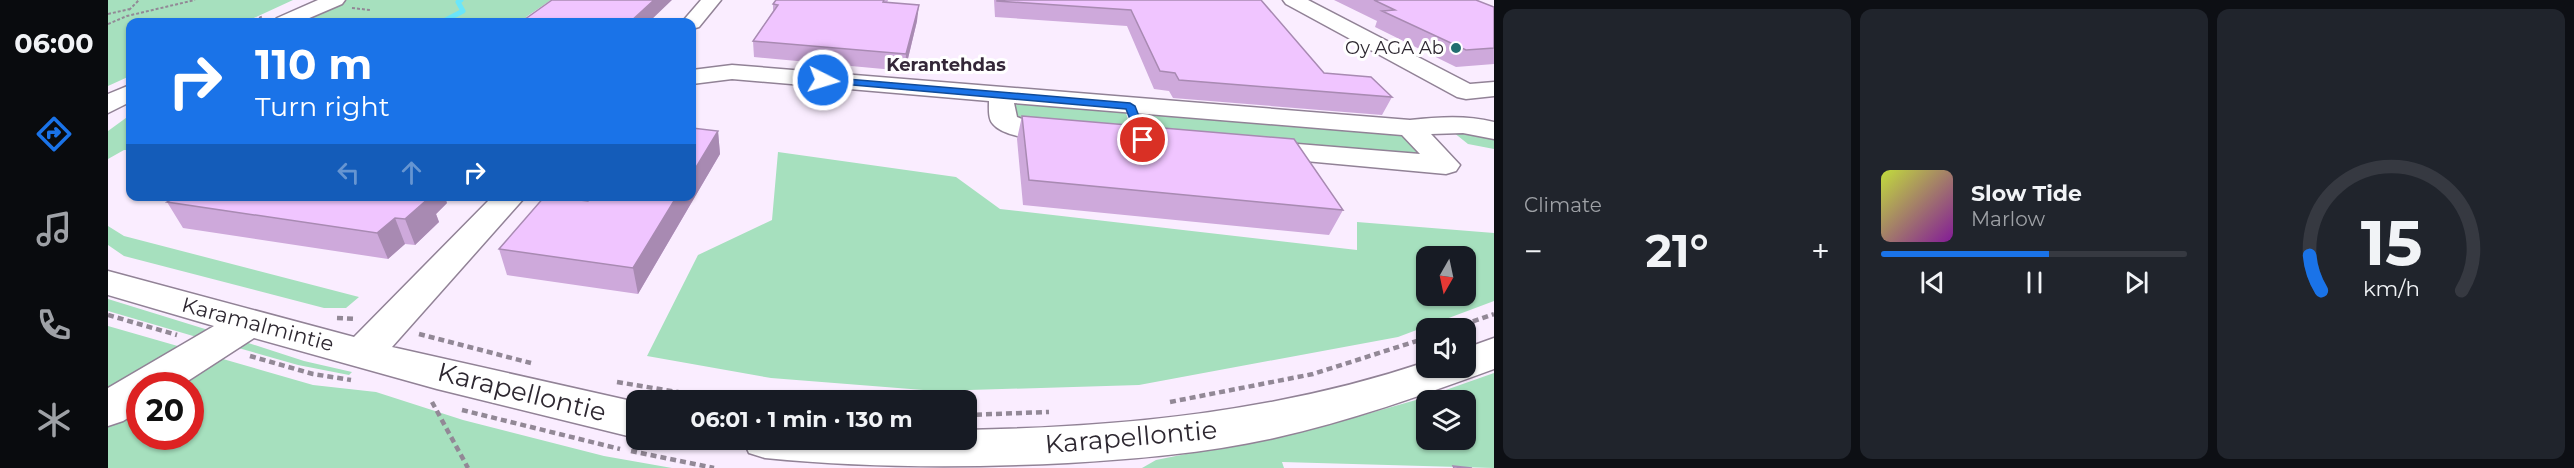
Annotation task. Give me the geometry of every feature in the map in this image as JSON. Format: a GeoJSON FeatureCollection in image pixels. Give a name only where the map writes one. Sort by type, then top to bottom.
{"type":"FeatureCollection","features":[{"type":"Feature","properties":{"kind":"street"},"geometry":{"type":"LineString","coordinates":[[276,18],[316,0]]}},
{"type":"Feature","properties":{"kind":"street"},"geometry":{"type":"LineString","coordinates":[[293,18],[335,0]]}},
{"type":"Feature","properties":{"kind":"street"},"geometry":{"type":"LineString","coordinates":[[696,18],[711,0]]}},
{"type":"Feature","properties":{"kind":"street"},"geometry":{"type":"LineString","coordinates":[[1293,0],[1466,92],[1494,89]]}},
{"type":"Feature","properties":{"kind":"street"},"geometry":{"type":"LineString","coordinates":[[696,76],[732,72],[1012,96],[1134,117],[1410,128],[1441,124],[1475,125],[1494,131]]}},
{"type":"Feature","properties":{"kind":"street"},"geometry":{"type":"LineString","coordinates":[[108,105],[126,94]]}},
{"type":"Feature","properties":{"kind":"street"},"geometry":{"type":"LineString","coordinates":[[1012,96],[1001,99],[1004,121],[1022,129],[1088,135]]}},
{"type":"Feature","properties":{"kind":"street"},"geometry":{"type":"LineString","coordinates":[[1236,147],[1446,165],[1410,128]]}},
{"type":"Feature","properties":{"kind":"street"},"geometry":{"type":"LineString","coordinates":[[361,367],[508,201]]}},
{"type":"Feature","properties":{"kind":"street","name":"Karamalmintie"},"geometry":{"type":"LineString","coordinates":[[108,283],[249,323],[361,367],[416,381]]}},
{"type":"Feature","properties":{"kind":"street"},"geometry":{"type":"LineString","coordinates":[[170,372],[249,323]]}},
{"type":"Feature","properties":{"kind":"street"},"geometry":{"type":"LineString","coordinates":[[1476,359],[1494,353]]}},
{"type":"Feature","properties":{"kind":"street","name":"Karapellontie"},"geometry":{"type":"LineString","coordinates":[[799,450],[823,457],[908,450],[1001,448],[1130,440],[1214,431],[1309,412],[1425,378]]}},
{"type":"Feature","properties":{"kind":"street","name":"Karapellontie"},"geometry":{"type":"LineString","coordinates":[[416,381],[569,406],[626,418]]}},
{"type":"Feature","properties":{"kind":"street"},"geometry":{"type":"LineString","coordinates":[[108,410],[126,399]]}},
{"type":"Feature","properties":{"kind":"path"},"geometry":{"type":"LineString","coordinates":[[127,16],[139,0]]}},
{"type":"Feature","properties":{"kind":"path"},"geometry":{"type":"LineString","coordinates":[[108,24],[127,16],[195,0]]}},
{"type":"Feature","properties":{"kind":"path"},"geometry":{"type":"LineString","coordinates":[[108,14],[130,9]]}},
{"type":"Feature","properties":{"kind":"path"},"geometry":{"type":"LineString","coordinates":[[1476,320],[1494,314]]}},
{"type":"Feature","properties":{"kind":"path"},"geometry":{"type":"LineString","coordinates":[[108,315],[313,374],[361,367]]}},
{"type":"Feature","properties":{"kind":"path"},"geometry":{"type":"LineString","coordinates":[[1160,404],[1313,374],[1416,341]]}},
{"type":"Feature","properties":{"kind":"path"},"geometry":{"type":"LineString","coordinates":[[416,381],[435,403],[468,468]]}},
{"type":"Feature","properties":{"kind":"path"},"geometry":{"type":"LineString","coordinates":[[977,415],[1057,412]]}},
{"type":"Feature","properties":{"kind":"green space"},"geometry":{"type":"Polygon","coordinates":[[[108,0],[293,0],[254,18],[126,18],[126,78],[108,86],[108,0]]]}},
{"type":"Feature","properties":{"kind":"green space"},"geometry":{"type":"Polygon","coordinates":[[[341,0],[551,0],[526,18],[298,18],[341,0]]]}},
{"type":"Feature","properties":{"kind":"green space"},"geometry":{"type":"Polygon","coordinates":[[[1014,101],[1125,110],[1132,132],[1016,122],[1014,101]]]}},
{"type":"Feature","properties":{"kind":"green space"},"geometry":{"type":"Polygon","coordinates":[[[1142,112],[1411,134],[1434,158],[1150,134],[1142,112]]]}},
{"type":"Feature","properties":{"kind":"green space"},"geometry":{"type":"Polygon","coordinates":[[[126,118],[126,150],[108,159],[108,131],[126,118]]]}},
{"type":"Feature","properties":{"kind":"green space"},"geometry":{"type":"Polygon","coordinates":[[[1453,132],[1494,137],[1494,149],[1468,144],[1453,132]]]}},
{"type":"Feature","properties":{"kind":"green space"},"geometry":{"type":"Polygon","coordinates":[[[778,152],[956,177],[1000,209],[1357,250],[1357,222],[1494,233],[1494,301],[1449,318],[1416,318],[1416,330],[1398,337],[1139,385],[923,390],[771,378],[647,356],[698,255],[772,220],[778,152]]]}},
{"type":"Feature","properties":{"kind":"green space"},"geometry":{"type":"Polygon","coordinates":[[[108,226],[124,236],[359,297],[346,308],[324,308],[124,256],[108,245],[108,226]]]}},
{"type":"Feature","properties":{"kind":"green space"},"geometry":{"type":"Polygon","coordinates":[[[108,299],[218,333],[200,338],[108,311],[108,299]]]}},
{"type":"Feature","properties":{"kind":"green space"},"geometry":{"type":"Polygon","coordinates":[[[108,326],[313,385],[376,392],[463,420],[604,456],[672,468],[108,468],[108,326]]]}},
{"type":"Feature","properties":{"kind":"green space"},"geometry":{"type":"Polygon","coordinates":[[[236,339],[304,361],[352,372],[349,375],[298,365],[228,345],[236,339]]]}},
{"type":"Feature","properties":{"kind":"green space"},"geometry":{"type":"Polygon","coordinates":[[[1494,373],[1494,468],[1282,462],[1284,468],[1142,468],[1156,460],[1321,427],[1416,400],[1416,450],[1476,450],[1476,390],[1446,390],[1494,373]]]}},
{"type":"Feature","properties":{"kind":"building"},"geometry":{"type":"Polygon","coordinates":[[[552,0],[654,0],[634,18],[527,18],[552,0]]]}},
{"type":"Feature","properties":{"kind":"building"},"geometry":{"type":"Polygon","coordinates":[[[776,0],[884,0],[883,2],[919,5],[906,54],[753,41],[778,5],[773,4],[776,0]]]}},
{"type":"Feature","properties":{"kind":"building"},"geometry":{"type":"Polygon","coordinates":[[[997,0],[1261,0],[1324,73],[1371,77],[1392,97],[1179,80],[1175,73],[1160,71],[1131,10],[997,0]]]}},
{"type":"Feature","properties":{"kind":"building"},"geometry":{"type":"Polygon","coordinates":[[[1374,0],[1476,0],[1494,7],[1494,48],[1466,50],[1382,11],[1395,10],[1374,0]]]}},
{"type":"Feature","properties":{"kind":"building"},"geometry":{"type":"Polygon","coordinates":[[[1022,116],[1294,139],[1343,210],[1029,180],[1022,116]]]}},
{"type":"Feature","properties":{"kind":"building"},"geometry":{"type":"Polygon","coordinates":[[[696,128],[718,131],[696,167],[696,128]]]}},
{"type":"Feature","properties":{"kind":"building"},"geometry":{"type":"Polygon","coordinates":[[[425,201],[405,219],[395,218],[377,233],[167,202],[425,201]]]}},
{"type":"Feature","properties":{"kind":"building"},"geometry":{"type":"Polygon","coordinates":[[[541,201],[674,201],[633,268],[499,249],[541,201]]]}},
{"type":"Feature","properties":{"kind":"waterway"},"geometry":{"type":"LineString","coordinates":[[450,18],[463,11],[458,2],[461,0]]}},
{"type":"Feature","properties":{"kind":"place","name":"Oy AGA Ab"},"geometry":{"type":"Point","coordinates":[1456,48]}},
{"type":"Feature","properties":{"kind":"district","name":"Kerantehdas"},"geometry":{"type":"Point","coordinates":[946,65]}},
{"type":"Feature","properties":{"kind":"route"},"geometry":{"type":"LineString","coordinates":[[823,80],[1130,106],[1143,140]]}}]}
